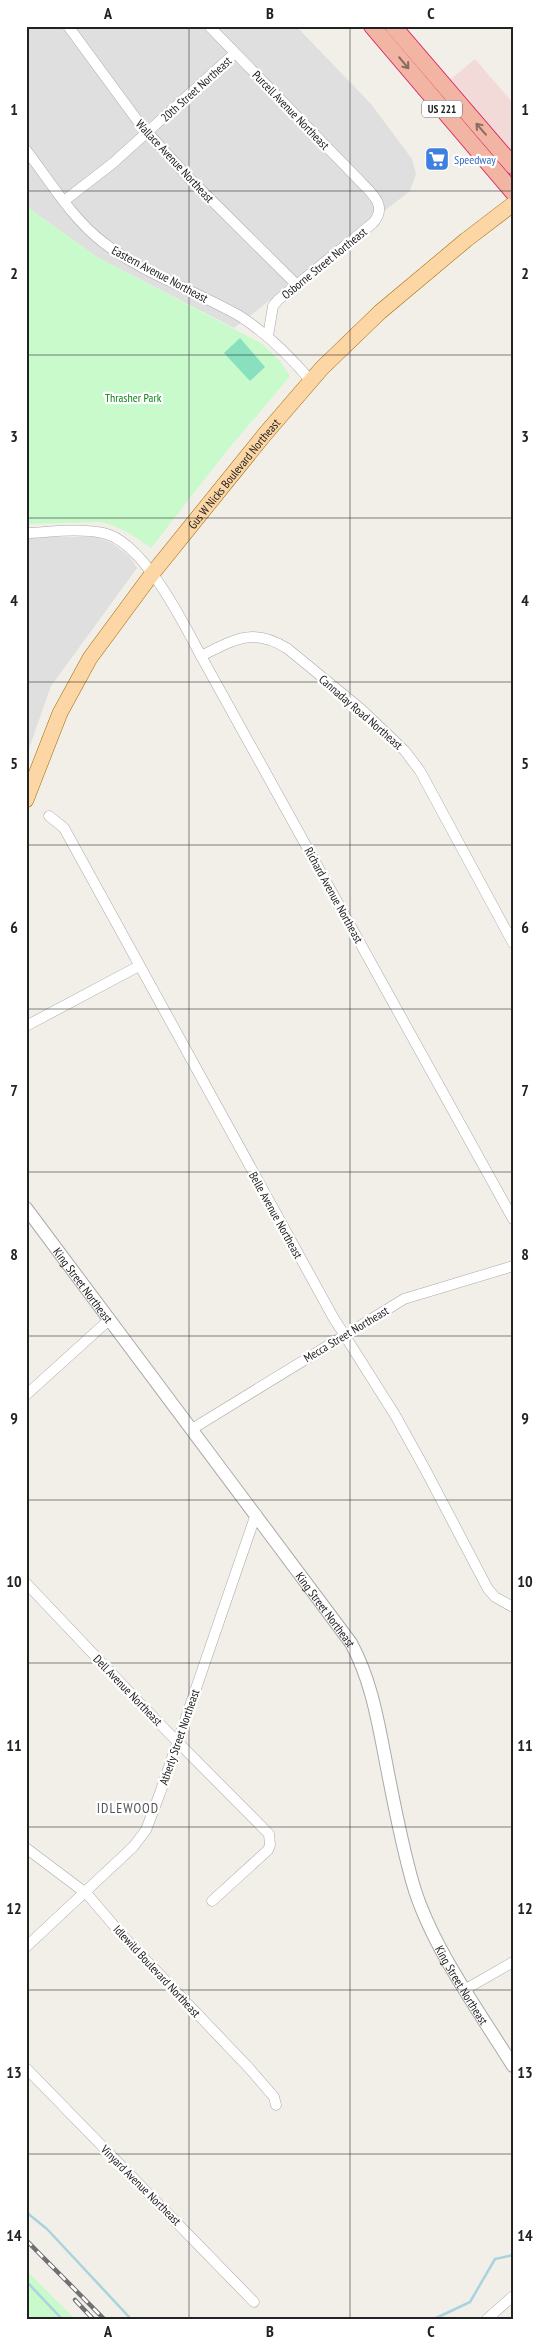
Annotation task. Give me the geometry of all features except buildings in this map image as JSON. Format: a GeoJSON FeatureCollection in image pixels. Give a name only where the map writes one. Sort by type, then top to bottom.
{"type":"FeatureCollection","features":[{"type":"Feature","properties":{"kind":"highway","name":"US 221"},"geometry":{"type":"LineString","coordinates":[[393,26],[513,166]]}},
{"type":"Feature","properties":{"kind":"highway","name":"US 221"},"geometry":{"type":"LineString","coordinates":[[377,28],[513,192]]}},
{"type":"Feature","properties":{"kind":"main road","name":"Gus W Nicks Boulevard Northeast"},"geometry":{"type":"LineString","coordinates":[[26,800],[45,747],[73,687],[104,636],[265,434],[350,340],[410,286],[513,204]]}},
{"type":"Feature","properties":{"kind":"street","name":"Wallace Avenue Northeast"},"geometry":{"type":"LineString","coordinates":[[68,26],[147,133],[296,284]]}},
{"type":"Feature","properties":{"kind":"street","name":"Purcell Avenue Northeast"},"geometry":{"type":"LineString","coordinates":[[209,26],[373,194]]}},
{"type":"Feature","properties":{"kind":"street","name":"20th Street Northeast"},"geometry":{"type":"LineString","coordinates":[[64,201],[147,133],[235,53]]}},
{"type":"Feature","properties":{"kind":"street","name":"Eastern Avenue Northeast"},"geometry":{"type":"LineString","coordinates":[[26,150],[88,230],[115,251],[237,315],[268,336],[311,381]]}},
{"type":"Feature","properties":{"kind":"street","name":"Osborne Street Northeast"},"geometry":{"type":"LineString","coordinates":[[268,336],[273,306],[296,284],[378,218],[381,206],[373,194]]}},
{"type":"Feature","properties":{"kind":"street","name":"Richard Avenue Northeast"},"geometry":{"type":"LineString","coordinates":[[26,533],[104,533],[126,546],[152,574],[201,656],[513,1219]]}},
{"type":"Feature","properties":{"kind":"street","name":"Cannaday Road Northeast"},"geometry":{"type":"LineString","coordinates":[[201,656],[244,637],[252,636],[274,641],[288,649],[392,736],[420,772],[513,943]]}},
{"type":"Feature","properties":{"kind":"street","name":"Belle Avenue Northeast"},"geometry":{"type":"LineString","coordinates":[[49,816],[64,828],[344,1336],[417,1455],[488,1589],[495,1597],[513,1607]]}},
{"type":"Feature","properties":{"kind":"street"},"geometry":{"type":"LineString","coordinates":[[26,1026],[139,966]]}},
{"type":"Feature","properties":{"kind":"street","name":"King Street Northeast"},"geometry":{"type":"LineString","coordinates":[[26,1208],[337,1623],[360,1659],[374,1700],[414,1888],[437,1939],[513,2066]]}},
{"type":"Feature","properties":{"kind":"street","name":"Mecca Street Northeast"},"geometry":{"type":"LineString","coordinates":[[192,1429],[416,1294],[513,1266]]}},
{"type":"Feature","properties":{"kind":"street"},"geometry":{"type":"LineString","coordinates":[[26,1395],[110,1319]]}},
{"type":"Feature","properties":{"kind":"street","name":"Atherly Street Northeast"},"geometry":{"type":"LineString","coordinates":[[26,1947],[133,1847],[146,1830],[256,1514]]}},
{"type":"Feature","properties":{"kind":"street","name":"Dell Avenue Northeast"},"geometry":{"type":"LineString","coordinates":[[26,1583],[269,1834],[270,1844],[268,1850],[212,1901]]}},
{"type":"Feature","properties":{"kind":"street","name":"Idlewild Boulevard Northeast"},"geometry":{"type":"LineString","coordinates":[[26,1848],[84,1892],[122,1935],[250,2068],[274,2097],[276,2105]]}},
{"type":"Feature","properties":{"kind":"street"},"geometry":{"type":"LineString","coordinates":[[466,1989],[513,1962]]}},
{"type":"Feature","properties":{"kind":"street","name":"Vinyard Avenue Northeast"},"geometry":{"type":"LineString","coordinates":[[26,2068],[254,2302]]}},
{"type":"Feature","properties":{"kind":"street"},"geometry":{"type":"LineString","coordinates":[[487,2319],[513,2296]]}},
{"type":"Feature","properties":{"kind":"shaded area"},"geometry":{"type":"Polygon","coordinates":[[[26,26],[296,26],[371,104],[412,159],[416,174],[410,191],[234,328],[97,257],[26,206],[26,26]]]}},
{"type":"Feature","properties":{"kind":"shaded area"},"geometry":{"type":"Polygon","coordinates":[[[475,59],[513,103],[513,152],[451,79],[475,59]]]}},
{"type":"Feature","properties":{"kind":"shaded area"},"geometry":{"type":"Polygon","coordinates":[[[26,537],[96,537],[112,543],[129,556],[137,568],[51,686],[26,757],[26,537]]]}},
{"type":"Feature","properties":{"kind":"green space","name":"Thrasher Park"},"geometry":{"type":"Polygon","coordinates":[[[26,206],[97,257],[261,343],[279,360],[290,376],[225,453],[151,548],[120,529],[100,522],[26,524],[26,206]]]}},
{"type":"Feature","properties":{"kind":"green space"},"geometry":{"type":"Polygon","coordinates":[[[240,338],[265,367],[250,381],[224,353],[240,338]]]}},
{"type":"Feature","properties":{"kind":"green space"},"geometry":{"type":"Polygon","coordinates":[[[26,2270],[75,2319],[26,2319],[26,2270]]]}},
{"type":"Feature","properties":{"kind":"waterway"},"geometry":{"type":"LineString","coordinates":[[26,2212],[47,2229],[131,2319]]}},
{"type":"Feature","properties":{"kind":"waterway"},"geometry":{"type":"LineString","coordinates":[[434,2319],[470,2302],[495,2259],[513,2255]]}},
{"type":"Feature","properties":{"kind":"waterway"},"geometry":{"type":"LineString","coordinates":[[26,2281],[62,2319]]}},
{"type":"Feature","properties":{"kind":"railway"},"geometry":{"type":"LineString","coordinates":[[26,2240],[104,2319]]}},
{"type":"Feature","properties":{"kind":"railway"},"geometry":{"type":"LineString","coordinates":[[75,2300],[93,2319]]}},
{"type":"Feature","properties":{"kind":"place","name":"Speedway"},"geometry":{"type":"Point","coordinates":[437,159]}},
{"type":"Feature","properties":{"kind":"district","name":"IDLEWOOD"},"geometry":{"type":"Point","coordinates":[128,1808]}}]}
